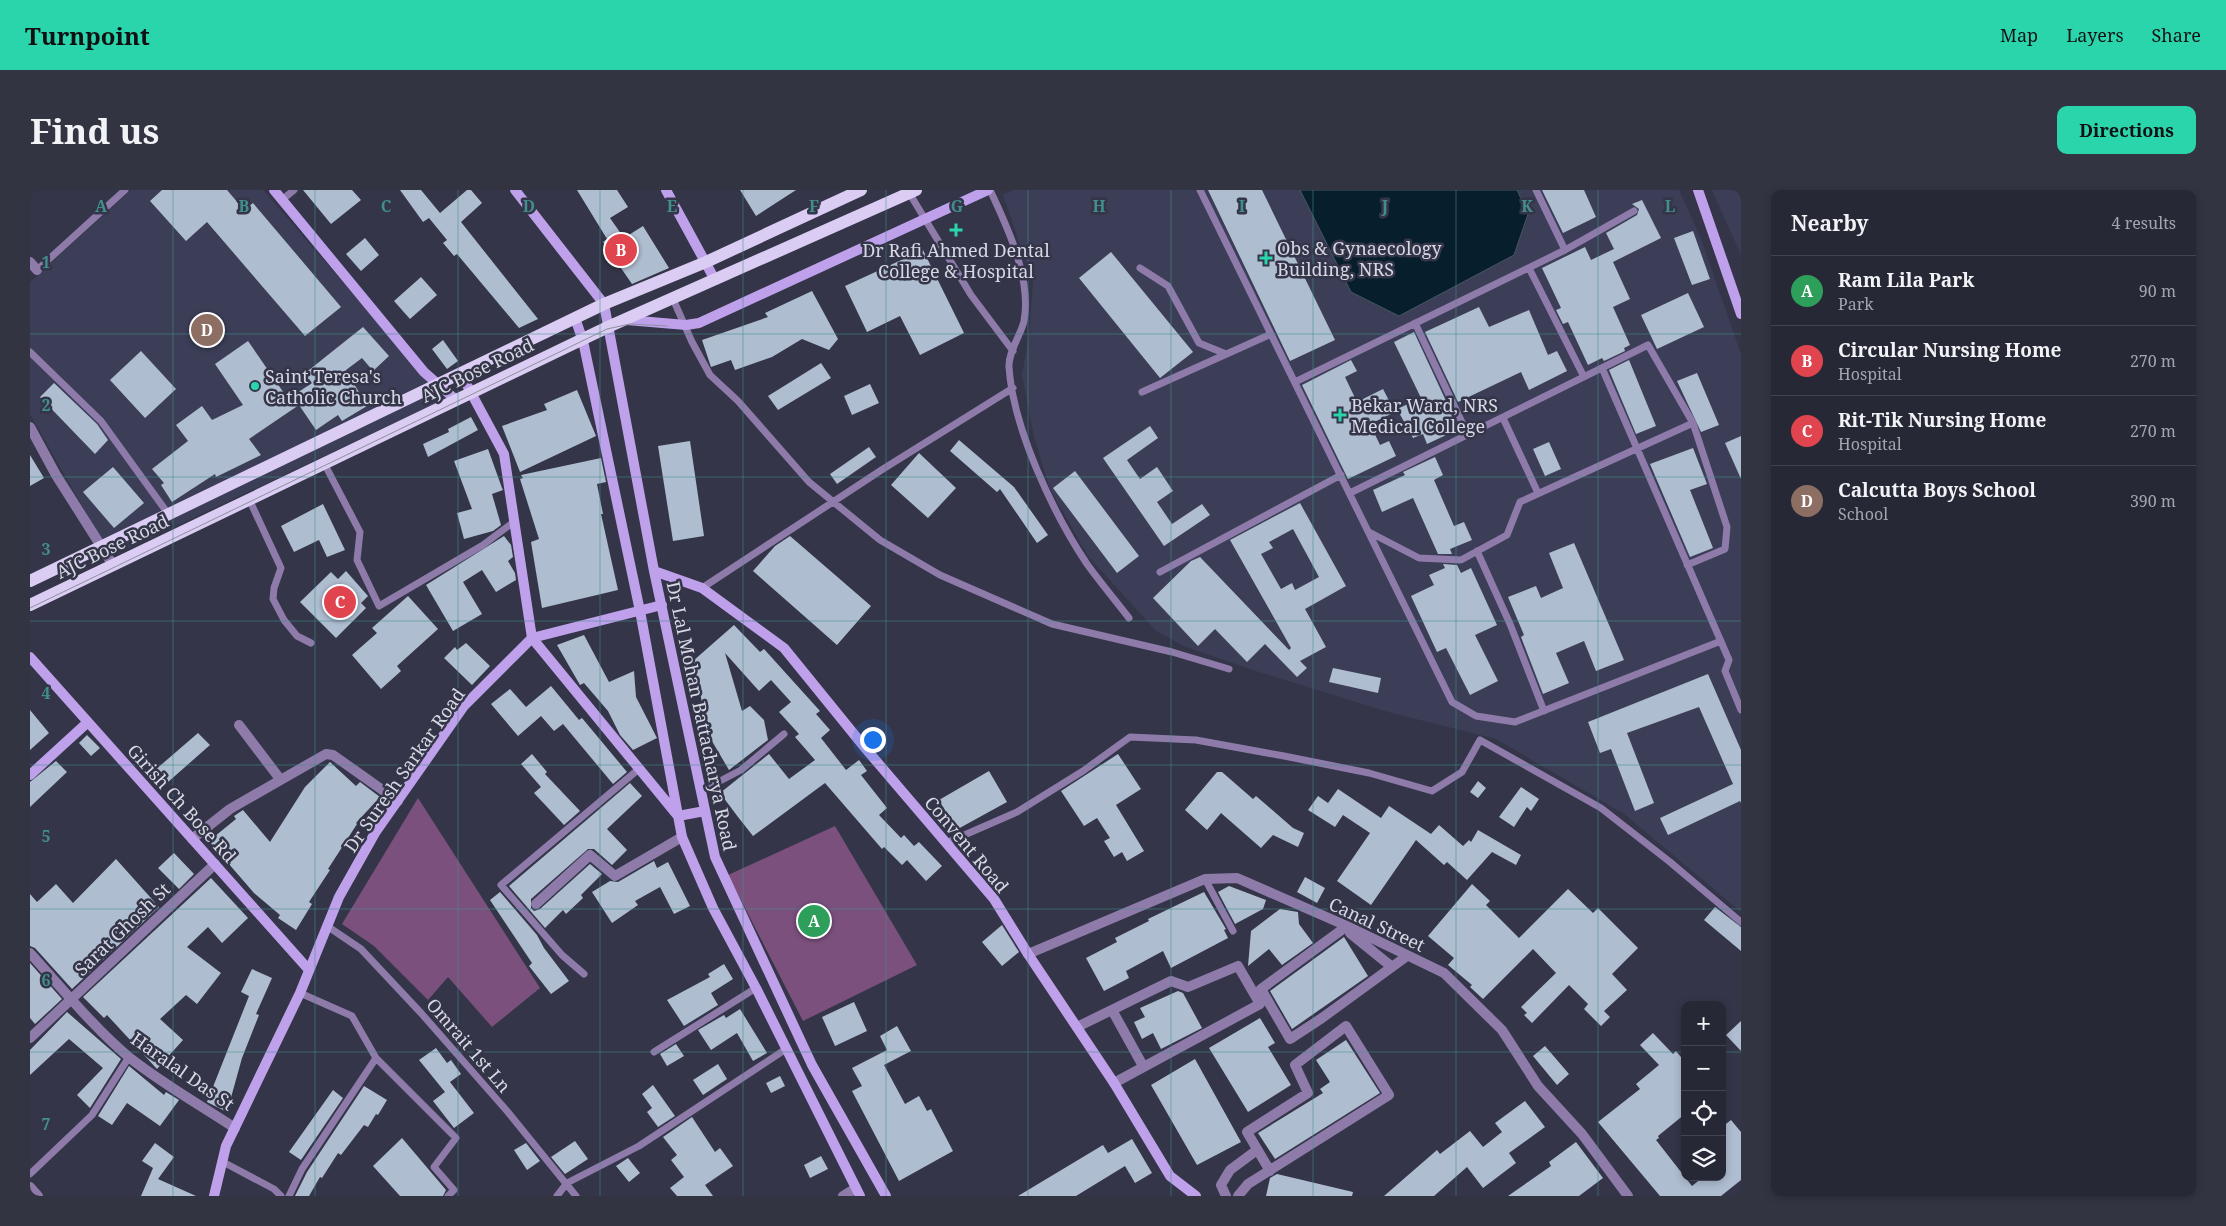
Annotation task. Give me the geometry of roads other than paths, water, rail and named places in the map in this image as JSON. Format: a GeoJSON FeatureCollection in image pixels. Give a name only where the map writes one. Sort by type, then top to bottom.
{"type":"FeatureCollection","features":[{"type":"Feature","properties":{"kind":"main road"},"geometry":{"type":"LineString","coordinates":[[30,581],[102,548],[604,304],[706,262],[862,190]]}},
{"type":"Feature","properties":{"kind":"main road","name":"AJC Bose Road"},"geometry":{"type":"LineString","coordinates":[[30,605],[582,339],[673,300],[911,191]]}},
{"type":"Feature","properties":{"kind":"street"},"geometry":{"type":"LineString","coordinates":[[274,190],[424,372],[456,400]]}},
{"type":"Feature","properties":{"kind":"street"},"geometry":{"type":"LineString","coordinates":[[515,190],[604,304]]}},
{"type":"Feature","properties":{"kind":"street"},"geometry":{"type":"LineString","coordinates":[[627,320],[686,325],[710,319],[989,190]]}},
{"type":"Feature","properties":{"kind":"street"},"geometry":{"type":"LineString","coordinates":[[1698,190],[1741,314]]}},
{"type":"Feature","properties":{"kind":"street"},"geometry":{"type":"LineString","coordinates":[[668,191],[715,280]]}},
{"type":"Feature","properties":{"kind":"street","name":"Dr Lal Mohan Battacharya Road"},"geometry":{"type":"LineString","coordinates":[[604,304],[610,326],[654,571],[715,857],[812,1066],[886,1196]]}},
{"type":"Feature","properties":{"kind":"street"},"geometry":{"type":"LineString","coordinates":[[575,318],[582,339],[640,611],[682,837],[713,908],[756,988],[858,1192],[843,1196]]}},
{"type":"Feature","properties":{"kind":"street"},"geometry":{"type":"LineString","coordinates":[[461,374],[504,454],[532,638],[678,816]]}},
{"type":"Feature","properties":{"kind":"street"},"geometry":{"type":"LineString","coordinates":[[30,428],[56,475],[113,565]]}},
{"type":"Feature","properties":{"kind":"street","name":"Convent Road"},"geometry":{"type":"LineString","coordinates":[[654,571],[702,588],[784,648],[994,899],[1028,954],[1114,1083],[1170,1176],[1196,1196]]}},
{"type":"Feature","properties":{"kind":"street"},"geometry":{"type":"LineString","coordinates":[[532,638],[662,605]]}},
{"type":"Feature","properties":{"kind":"street","name":"Dr Suresh Sarkar Road"},"geometry":{"type":"LineString","coordinates":[[217,1194],[226,1146],[300,993],[339,897],[370,841],[464,706],[532,638]]}},
{"type":"Feature","properties":{"kind":"street","name":"Girish Ch Bose Rd"},"geometry":{"type":"LineString","coordinates":[[30,657],[310,970]]}},
{"type":"Feature","properties":{"kind":"street"},"geometry":{"type":"LineString","coordinates":[[30,775],[88,722]]}},
{"type":"Feature","properties":{"kind":"street"},"geometry":{"type":"LineString","coordinates":[[239,725],[280,779]]}},
{"type":"Feature","properties":{"kind":"street"},"geometry":{"type":"LineString","coordinates":[[192,839],[230,809],[326,754],[333,755],[398,801]]}},
{"type":"Feature","properties":{"kind":"street"},"geometry":{"type":"LineString","coordinates":[[678,816],[705,812]]}},
{"type":"Feature","properties":{"kind":"street"},"geometry":{"type":"LineString","coordinates":[[536,904],[590,855],[615,876],[682,837]]}},
{"type":"Feature","properties":{"kind":"street","name":"Sarat Ghosh St"},"geometry":{"type":"LineString","coordinates":[[30,1038],[215,864]]}},
{"type":"Feature","properties":{"kind":"street","name":"Canal Street"},"geometry":{"type":"LineString","coordinates":[[1028,954],[1205,879],[1237,878],[1444,973],[1502,1030],[1538,1086],[1582,1134],[1628,1196]]}},
{"type":"Feature","properties":{"kind":"street"},"geometry":{"type":"LineString","coordinates":[[1392,967],[1346,928],[1261,988],[1290,1039],[1322,1018],[1392,967],[1407,956]]}},
{"type":"Feature","properties":{"kind":"street","name":"Haralal Das St"},"geometry":{"type":"LineString","coordinates":[[30,952],[72,1000],[129,1057],[176,1091],[235,1128]]}},
{"type":"Feature","properties":{"kind":"street"},"geometry":{"type":"LineString","coordinates":[[1077,1027],[1171,982],[1188,987],[1238,966],[1260,1004],[1114,1083]]}},
{"type":"Feature","properties":{"kind":"street"},"geometry":{"type":"LineString","coordinates":[[1112,1010],[1143,1066]]}},
{"type":"Feature","properties":{"kind":"street"},"geometry":{"type":"LineString","coordinates":[[1238,1196],[1248,1184],[1270,1171],[1389,1095],[1346,1026],[1295,1065],[1308,1092],[1247,1132],[1270,1171]]}},
{"type":"Feature","properties":{"kind":"street"},"geometry":{"type":"LineString","coordinates":[[1226,1196],[1221,1185],[1230,1170],[1257,1150]]}},
{"type":"Feature","properties":{"kind":"street"},"geometry":{"type":"LineString","coordinates":[[30,1187],[38,1196]]}},
{"type":"Feature","properties":{"kind":"lane"},"geometry":{"type":"LineString","coordinates":[[33,266],[126,190]]}},
{"type":"Feature","properties":{"kind":"lane"},"geometry":{"type":"LineString","coordinates":[[282,199],[294,190]]}},
{"type":"Feature","properties":{"kind":"lane"},"geometry":{"type":"LineString","coordinates":[[989,190],[1011,236],[1023,283],[1024,320],[1009,365],[1020,422],[1050,498],[1087,563],[1129,618]]}},
{"type":"Feature","properties":{"kind":"lane"},"geometry":{"type":"LineString","coordinates":[[1200,190],[1452,702],[1476,716],[1514,722],[1721,641]]}},
{"type":"Feature","properties":{"kind":"lane"},"geometry":{"type":"LineString","coordinates":[[1536,190],[1565,250]]}},
{"type":"Feature","properties":{"kind":"lane"},"geometry":{"type":"LineString","coordinates":[[911,191],[937,241],[970,295],[1013,351]]}},
{"type":"Feature","properties":{"kind":"lane"},"geometry":{"type":"LineString","coordinates":[[1295,382],[1565,250],[1634,211]]}},
{"type":"Feature","properties":{"kind":"lane"},"geometry":{"type":"LineString","coordinates":[[1140,268],[1168,286],[1199,343],[1226,354]]}},
{"type":"Feature","properties":{"kind":"lane"},"geometry":{"type":"LineString","coordinates":[[1529,268],[1584,377]]}},
{"type":"Feature","properties":{"kind":"lane"},"geometry":{"type":"LineString","coordinates":[[673,300],[686,325],[692,342],[710,375],[738,401],[809,482],[880,540],[940,575],[1052,624],[1172,652],[1229,670]]}},
{"type":"Feature","properties":{"kind":"lane"},"geometry":{"type":"LineString","coordinates":[[1415,323],[1468,435]]}},
{"type":"Feature","properties":{"kind":"lane"},"geometry":{"type":"LineString","coordinates":[[1142,392],[1271,334]]}},
{"type":"Feature","properties":{"kind":"lane"},"geometry":{"type":"LineString","coordinates":[[1350,493],[1648,345],[1692,423],[1728,527],[1725,549],[1687,565]]}},
{"type":"Feature","properties":{"kind":"lane"},"geometry":{"type":"LineString","coordinates":[[30,352],[101,421],[169,515]]}},
{"type":"Feature","properties":{"kind":"lane"},"geometry":{"type":"LineString","coordinates":[[1602,368],[1729,660],[1725,672],[1741,710]]}},
{"type":"Feature","properties":{"kind":"lane"},"geometry":{"type":"LineString","coordinates":[[702,588],[833,501],[1013,388]]}},
{"type":"Feature","properties":{"kind":"lane"},"geometry":{"type":"LineString","coordinates":[[1503,418],[1538,493]]}},
{"type":"Feature","properties":{"kind":"lane"},"geometry":{"type":"LineString","coordinates":[[1368,531],[1419,558],[1460,560],[1507,536],[1520,502],[1692,423]]}},
{"type":"Feature","properties":{"kind":"lane"},"geometry":{"type":"LineString","coordinates":[[324,463],[360,532],[357,560],[379,606],[483,545],[514,521]]}},
{"type":"Feature","properties":{"kind":"lane"},"geometry":{"type":"LineString","coordinates":[[1160,572],[1341,475]]}},
{"type":"Feature","properties":{"kind":"lane"},"geometry":{"type":"LineString","coordinates":[[249,500],[281,568],[274,588],[273,599],[284,620],[297,636],[311,643]]}},
{"type":"Feature","properties":{"kind":"lane"},"geometry":{"type":"LineString","coordinates":[[1477,551],[1510,624],[1544,711]]}},
{"type":"Feature","properties":{"kind":"lane"},"geometry":{"type":"LineString","coordinates":[[701,790],[741,770],[784,734]]}},
{"type":"Feature","properties":{"kind":"lane"},"geometry":{"type":"LineString","coordinates":[[946,843],[1017,812],[1083,771],[1130,736],[1196,740],[1284,756],[1369,773],[1432,791],[1462,772],[1480,740],[1601,808],[1670,862],[1741,922]]}},
{"type":"Feature","properties":{"kind":"lane"},"geometry":{"type":"LineString","coordinates":[[584,974],[562,955],[501,885],[640,768]]}},
{"type":"Feature","properties":{"kind":"lane"},"geometry":{"type":"LineString","coordinates":[[1205,879],[1233,931]]}},
{"type":"Feature","properties":{"kind":"lane","name":"Omrait 1st Ln"},"geometry":{"type":"LineString","coordinates":[[327,926],[361,949],[421,1012],[576,1196]]}},
{"type":"Feature","properties":{"kind":"lane"},"geometry":{"type":"LineString","coordinates":[[654,1052],[756,988]]}},
{"type":"Feature","properties":{"kind":"lane"},"geometry":{"type":"LineString","coordinates":[[300,993],[352,1016],[376,1058],[456,1138],[434,1167],[454,1190],[448,1196]]}},
{"type":"Feature","properties":{"kind":"lane"},"geometry":{"type":"LineString","coordinates":[[557,1196],[567,1183],[638,1146],[786,1050]]}},
{"type":"Feature","properties":{"kind":"lane"},"geometry":{"type":"LineString","coordinates":[[30,1174],[92,1115],[129,1057]]}},
{"type":"Feature","properties":{"kind":"lane"},"geometry":{"type":"LineString","coordinates":[[288,1196],[302,1169],[376,1058]]}},
{"type":"Feature","properties":{"kind":"lane"},"geometry":{"type":"LineString","coordinates":[[223,1162],[274,1189],[281,1196]]}},
{"type":"Feature","properties":{"kind":"tram line"},"geometry":{"type":"LineString","coordinates":[[30,608],[607,329],[630,324],[667,326]]}},
{"type":"Feature","properties":{"kind":"place","name":"Dr Rafi Ahmed Dental College & Hospital"},"geometry":{"type":"Point","coordinates":[956,230]}},
{"type":"Feature","properties":{"kind":"place","name":"Circular Nursing Home"},"geometry":{"type":"Point","coordinates":[621,250]}},
{"type":"Feature","properties":{"kind":"place","name":"Obs & Gynaecology Building, NRS"},"geometry":{"type":"Point","coordinates":[1266,258]}},
{"type":"Feature","properties":{"kind":"place","name":"Calcutta Boys School"},"geometry":{"type":"Point","coordinates":[207,330]}},
{"type":"Feature","properties":{"kind":"place","name":"Saint Teresa's Catholic Church"},"geometry":{"type":"Point","coordinates":[255,386]}},
{"type":"Feature","properties":{"kind":"place","name":"Bekar Ward, NRS Medical College"},"geometry":{"type":"Point","coordinates":[1340,415]}},
{"type":"Feature","properties":{"kind":"place","name":"Rit-Tik Nursing Home"},"geometry":{"type":"Point","coordinates":[340,602]}},
{"type":"Feature","properties":{"kind":"place","name":"Ram Lila Park"},"geometry":{"type":"Point","coordinates":[814,921]}}]}
